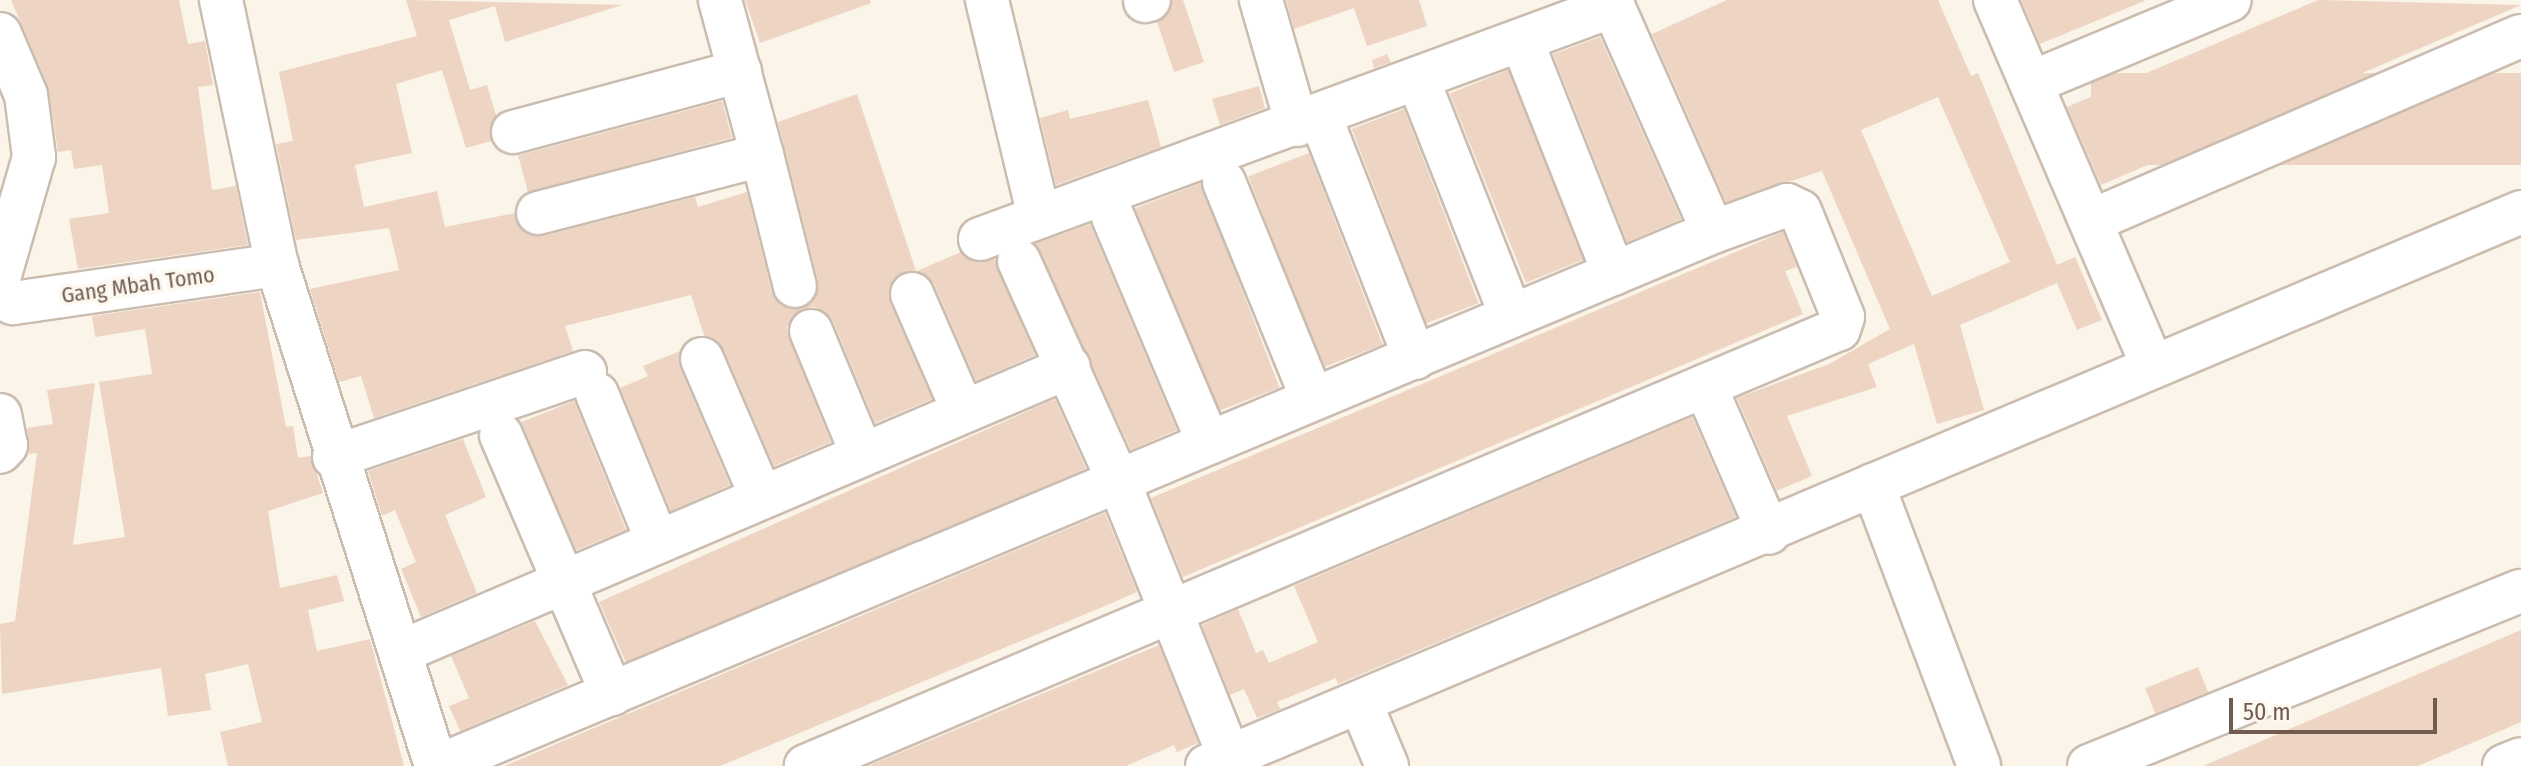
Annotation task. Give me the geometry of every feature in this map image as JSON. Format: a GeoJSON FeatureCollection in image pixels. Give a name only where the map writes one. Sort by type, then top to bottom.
{"type":"FeatureCollection","features":[{"type":"Feature","properties":{"kind":"street"},"geometry":{"type":"LineString","coordinates":[[221,0],[277,265],[334,457],[437,766],[1713,232],[1794,206],[1843,325],[806,766]]}},
{"type":"Feature","properties":{"kind":"street"},"geometry":{"type":"LineString","coordinates":[[720,0],[795,286]]}},
{"type":"Feature","properties":{"kind":"street"},"geometry":{"type":"LineString","coordinates":[[987,0],[1039,217]]}},
{"type":"Feature","properties":{"kind":"street"},"geometry":{"type":"LineString","coordinates":[[1261,0],[1308,121],[1415,358]]}},
{"type":"Feature","properties":{"kind":"street"},"geometry":{"type":"LineString","coordinates":[[1995,0],[2033,82],[2152,364]]}},
{"type":"Feature","properties":{"kind":"street"},"geometry":{"type":"LineString","coordinates":[[2033,82],[2230,0]]}},
{"type":"Feature","properties":{"kind":"street"},"geometry":{"type":"LineString","coordinates":[[980,239],[1616,8],[1713,232]]}},
{"type":"Feature","properties":{"kind":"street"},"geometry":{"type":"LineString","coordinates":[[0,34],[26,95],[34,157],[0,275]]}},
{"type":"Feature","properties":{"kind":"street"},"geometry":{"type":"LineString","coordinates":[[2091,221],[2521,36]]}},
{"type":"Feature","properties":{"kind":"street"},"geometry":{"type":"LineString","coordinates":[[1523,44],[1614,274]]}},
{"type":"Feature","properties":{"kind":"street"},"geometry":{"type":"LineString","coordinates":[[513,132],[740,71]]}},
{"type":"Feature","properties":{"kind":"street"},"geometry":{"type":"LineString","coordinates":[[1419,82],[1511,316]]}},
{"type":"Feature","properties":{"kind":"street"},"geometry":{"type":"LineString","coordinates":[[538,213],[762,155]]}},
{"type":"Feature","properties":{"kind":"street"},"geometry":{"type":"LineString","coordinates":[[1224,182],[1312,398]]}},
{"type":"Feature","properties":{"kind":"street"},"geometry":{"type":"LineString","coordinates":[[1019,261],[1069,367],[1171,611],[1218,761],[1785,525],[2152,364],[2521,212]]}},
{"type":"Feature","properties":{"kind":"street"},"geometry":{"type":"LineString","coordinates":[[1113,217],[1208,442]]}},
{"type":"Feature","properties":{"kind":"street","name":"Gang Mbah Tomo"},"geometry":{"type":"LineString","coordinates":[[0,297],[13,303],[277,265]]}},
{"type":"Feature","properties":{"kind":"street"},"geometry":{"type":"LineString","coordinates":[[912,294],[963,411]]}},
{"type":"Feature","properties":{"kind":"street"},"geometry":{"type":"LineString","coordinates":[[811,331],[862,454]]}},
{"type":"Feature","properties":{"kind":"street"},"geometry":{"type":"LineString","coordinates":[[702,359],[761,496]]}},
{"type":"Feature","properties":{"kind":"street"},"geometry":{"type":"LineString","coordinates":[[400,652],[1069,367]]}},
{"type":"Feature","properties":{"kind":"street"},"geometry":{"type":"LineString","coordinates":[[334,457],[591,383],[657,540]]}},
{"type":"Feature","properties":{"kind":"street"},"geometry":{"type":"LineString","coordinates":[[1705,386],[1785,525]]}},
{"type":"Feature","properties":{"kind":"street"},"geometry":{"type":"LineString","coordinates":[[0,415],[6,445],[0,452]]}},
{"type":"Feature","properties":{"kind":"street"},"geometry":{"type":"LineString","coordinates":[[501,435],[612,694]]}},
{"type":"Feature","properties":{"kind":"street"},"geometry":{"type":"LineString","coordinates":[[1868,488],[1979,766]]}},
{"type":"Feature","properties":{"kind":"street"},"geometry":{"type":"LineString","coordinates":[[2089,766],[2521,591]]}},
{"type":"Feature","properties":{"kind":"street"},"geometry":{"type":"LineString","coordinates":[[1361,704],[1387,766]]}},
{"type":"Feature","properties":{"kind":"street"},"geometry":{"type":"LineString","coordinates":[[2504,766],[2521,759]]}},
{"type":"Feature","properties":{"kind":"building"},"geometry":{"type":"Polygon","coordinates":[[[11,0],[179,0],[188,44],[205,41],[213,85],[198,87],[212,190],[236,186],[248,245],[78,269],[69,219],[109,213],[102,165],[74,169],[71,150],[58,152],[48,86],[11,0]]]}},
{"type":"Feature","properties":{"kind":"building"},"geometry":{"type":"Polygon","coordinates":[[[406,0],[622,5],[505,42],[495,6],[449,20],[470,90],[487,85],[496,115],[491,141],[466,148],[442,70],[396,84],[412,153],[355,165],[364,207],[437,191],[445,227],[515,213],[522,230],[543,236],[695,197],[698,207],[747,192],[772,292],[789,309],[811,304],[818,281],[778,122],[857,94],[916,271],[893,279],[890,303],[932,399],[875,423],[833,321],[815,307],[801,309],[787,327],[789,339],[831,442],[774,466],[724,350],[704,335],[691,295],[565,326],[573,351],[374,418],[361,376],[339,382],[310,289],[399,270],[389,228],[296,240],[276,144],[293,141],[279,72],[417,36],[406,0]]]}},
{"type":"Feature","properties":{"kind":"building"},"geometry":{"type":"Polygon","coordinates":[[[745,0],[870,0],[871,3],[760,43],[745,0]]]}},
{"type":"Feature","properties":{"kind":"building"},"geometry":{"type":"Polygon","coordinates":[[[1172,0],[1183,0],[1204,62],[1174,72],[1157,22],[1172,0]]]}},
{"type":"Feature","properties":{"kind":"building"},"geometry":{"type":"Polygon","coordinates":[[[1286,0],[1419,0],[1427,26],[1367,46],[1354,8],[1294,29],[1286,0]]]}},
{"type":"Feature","properties":{"kind":"building"},"geometry":{"type":"Polygon","coordinates":[[[1727,0],[1938,0],[1971,76],[1978,73],[2057,265],[2075,257],[2102,320],[2077,330],[2057,283],[1960,325],[1984,410],[1937,424],[1914,344],[1868,364],[1877,387],[1787,416],[1812,476],[1777,491],[1737,398],[1829,364],[1890,329],[1822,171],[1726,202],[1652,34],[1727,0]],[[1938,97],[1861,130],[1932,296],[2010,262],[1938,97]]]}},
{"type":"Feature","properties":{"kind":"building"},"geometry":{"type":"Polygon","coordinates":[[[2021,0],[2144,0],[2144,1],[2040,44],[2021,0]]]}},
{"type":"Feature","properties":{"kind":"building"},"geometry":{"type":"Polygon","coordinates":[[[2318,0],[2521,5],[2101,185],[2067,107],[2318,0]]]}},
{"type":"Feature","properties":{"kind":"building"},"geometry":{"type":"Polygon","coordinates":[[[1600,37],[1681,219],[1627,242],[1553,54],[1600,37]]]}},
{"type":"Feature","properties":{"kind":"building"},"geometry":{"type":"Polygon","coordinates":[[[1387,54],[1391,62],[1374,68],[1372,60],[1387,54]]]}},
{"type":"Feature","properties":{"kind":"building"},"geometry":{"type":"Polygon","coordinates":[[[1508,70],[1584,259],[1526,283],[1450,94],[1508,70]]]}},
{"type":"Feature","properties":{"kind":"building"},"geometry":{"type":"Polygon","coordinates":[[[2091,73],[2521,73],[2521,165],[2091,165],[2091,73]]]}},
{"type":"Feature","properties":{"kind":"building"},"geometry":{"type":"Polygon","coordinates":[[[1259,86],[1265,108],[1220,125],[1212,99],[1259,86]]]}},
{"type":"Feature","properties":{"kind":"building"},"geometry":{"type":"Polygon","coordinates":[[[1148,100],[1161,147],[1056,185],[1040,118],[1068,110],[1070,119],[1148,100]]]}},
{"type":"Feature","properties":{"kind":"building"},"geometry":{"type":"Polygon","coordinates":[[[722,101],[732,138],[528,192],[518,156],[722,101]]]}},
{"type":"Feature","properties":{"kind":"building"},"geometry":{"type":"Polygon","coordinates":[[[1404,109],[1479,303],[1426,323],[1352,129],[1404,109]]]}},
{"type":"Feature","properties":{"kind":"building"},"geometry":{"type":"Polygon","coordinates":[[[1309,153],[1382,344],[1322,368],[1248,176],[1309,153]]]}},
{"type":"Feature","properties":{"kind":"building"},"geometry":{"type":"Polygon","coordinates":[[[1201,183],[1279,387],[1213,413],[1135,208],[1201,183]]]}},
{"type":"Feature","properties":{"kind":"building"},"geometry":{"type":"Polygon","coordinates":[[[1090,224],[1177,430],[1131,450],[1035,244],[1090,224]]]}},
{"type":"Feature","properties":{"kind":"building"},"geometry":{"type":"Polygon","coordinates":[[[1783,232],[1797,267],[1785,271],[1803,314],[1183,577],[1151,498],[1783,232]]]}},
{"type":"Feature","properties":{"kind":"building"},"geometry":{"type":"Polygon","coordinates":[[[961,252],[975,262],[995,259],[1035,355],[976,381],[934,284],[917,271],[961,252]]]}},
{"type":"Feature","properties":{"kind":"building"},"geometry":{"type":"Polygon","coordinates":[[[260,292],[286,427],[293,426],[298,458],[311,456],[323,493],[268,511],[280,588],[337,575],[344,601],[308,610],[317,651],[370,639],[404,766],[228,766],[220,732],[262,722],[248,664],[205,674],[211,710],[168,716],[161,668],[2,694],[0,624],[15,621],[37,453],[29,454],[27,428],[53,424],[47,390],[95,383],[73,545],[125,537],[99,382],[152,374],[145,329],[95,337],[92,316],[260,292]]]}},
{"type":"Feature","properties":{"kind":"building"},"geometry":{"type":"Polygon","coordinates":[[[680,351],[680,368],[730,485],[671,511],[620,388],[648,376],[643,366],[680,351]]]}},
{"type":"Feature","properties":{"kind":"building"},"geometry":{"type":"Polygon","coordinates":[[[1055,399],[1086,468],[630,671],[599,602],[1055,399]]]}},
{"type":"Feature","properties":{"kind":"building"},"geometry":{"type":"Polygon","coordinates":[[[574,401],[626,530],[573,551],[521,422],[574,401]]]}},
{"type":"Feature","properties":{"kind":"building"},"geometry":{"type":"Polygon","coordinates":[[[1692,417],[1736,517],[1338,684],[1336,678],[1277,702],[1280,709],[1257,718],[1244,689],[1230,695],[1202,625],[1238,609],[1256,653],[1263,650],[1269,663],[1318,642],[1294,586],[1692,417]]]}},
{"type":"Feature","properties":{"kind":"building"},"geometry":{"type":"Polygon","coordinates":[[[463,439],[486,497],[445,515],[477,593],[421,617],[401,569],[416,562],[395,510],[382,516],[368,471],[463,439]]]}},
{"type":"Feature","properties":{"kind":"building"},"geometry":{"type":"Polygon","coordinates":[[[1105,513],[1137,592],[1112,603],[720,766],[504,766],[1105,513]]]}},
{"type":"Feature","properties":{"kind":"building"},"geometry":{"type":"Polygon","coordinates":[[[535,621],[568,685],[460,731],[449,706],[469,698],[451,656],[535,621]]]}},
{"type":"Feature","properties":{"kind":"building"},"geometry":{"type":"Polygon","coordinates":[[[2521,630],[2521,722],[2418,766],[2203,766],[2521,630]]]}},
{"type":"Feature","properties":{"kind":"building"},"geometry":{"type":"Polygon","coordinates":[[[1159,645],[1198,743],[1177,752],[1174,745],[1126,766],[868,766],[1159,645]]]}},
{"type":"Feature","properties":{"kind":"building"},"geometry":{"type":"Polygon","coordinates":[[[2198,667],[2208,692],[2155,713],[2145,688],[2198,667]]]}}]}
